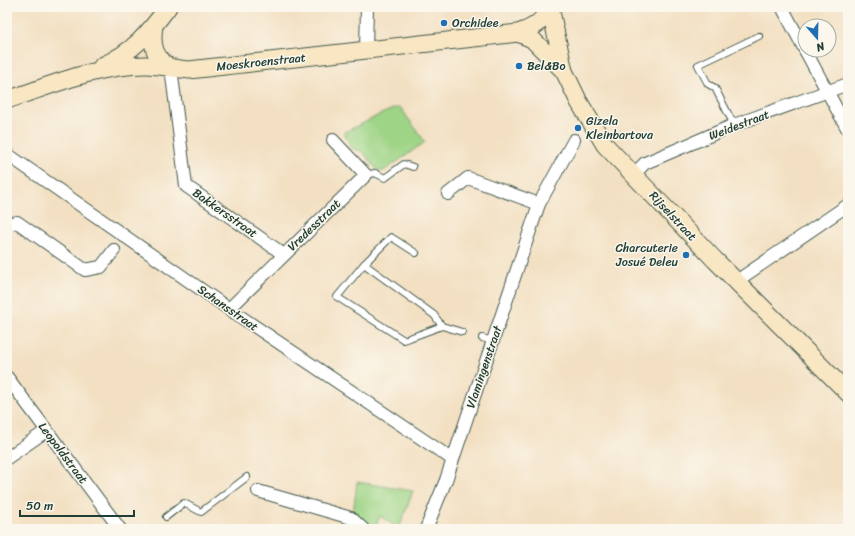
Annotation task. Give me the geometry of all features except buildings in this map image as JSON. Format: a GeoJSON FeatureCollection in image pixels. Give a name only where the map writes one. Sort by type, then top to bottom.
{"type":"FeatureCollection","features":[{"type":"Feature","properties":{"kind":"street"},"geometry":{"type":"LineString","coordinates":[[78,76],[129,51],[154,26],[168,7]]}},
{"type":"Feature","properties":{"kind":"street"},"geometry":{"type":"LineString","coordinates":[[366,49],[367,7]]}},
{"type":"Feature","properties":{"kind":"street","name":"Moeskroenstraat"},"geometry":{"type":"LineString","coordinates":[[7,100],[78,76],[131,66],[158,66],[189,70],[518,33],[537,25],[542,20],[549,7]]}},
{"type":"Feature","properties":{"kind":"street","name":"Rijselstraat"},"geometry":{"type":"LineString","coordinates":[[549,7],[564,71],[579,102],[606,145],[738,282],[848,393]]}},
{"type":"Feature","properties":{"kind":"street"},"geometry":{"type":"LineString","coordinates":[[782,7],[797,35]]}},
{"type":"Feature","properties":{"kind":"street"},"geometry":{"type":"LineString","coordinates":[[154,26],[153,45],[155,53],[164,64],[171,68]]}},
{"type":"Feature","properties":{"kind":"street"},"geometry":{"type":"LineString","coordinates":[[518,33],[532,39],[564,71]]}},
{"type":"Feature","properties":{"kind":"street"},"geometry":{"type":"LineString","coordinates":[[809,58],[848,130]]}},
{"type":"Feature","properties":{"kind":"street","name":"Bakkersstraat"},"geometry":{"type":"LineString","coordinates":[[171,68],[186,186],[283,255]]}},
{"type":"Feature","properties":{"kind":"street","name":"Weidestraat"},"geometry":{"type":"LineString","coordinates":[[634,174],[645,163],[734,125],[848,84]]}},
{"type":"Feature","properties":{"kind":"street"},"geometry":{"type":"LineString","coordinates":[[333,140],[366,175]]}},
{"type":"Feature","properties":{"kind":"street","name":"Vlamingenstraat"},"geometry":{"type":"LineString","coordinates":[[426,529],[446,480],[487,339],[539,204],[574,140]]}},
{"type":"Feature","properties":{"kind":"street","name":"Schansstraat"},"geometry":{"type":"LineString","coordinates":[[7,154],[229,309],[452,459]]}},
{"type":"Feature","properties":{"kind":"street","name":"Vredesstraat"},"geometry":{"type":"LineString","coordinates":[[229,309],[366,175]]}},
{"type":"Feature","properties":{"kind":"street"},"geometry":{"type":"LineString","coordinates":[[448,194],[468,178],[539,204]]}},
{"type":"Feature","properties":{"kind":"street"},"geometry":{"type":"LineString","coordinates":[[738,282],[744,276],[848,205]]}},
{"type":"Feature","properties":{"kind":"street"},"geometry":{"type":"LineString","coordinates":[[7,224],[17,222],[85,270],[101,267],[114,250]]}},
{"type":"Feature","properties":{"kind":"street","name":"Leopoldstraat"},"geometry":{"type":"LineString","coordinates":[[7,378],[120,529]]}},
{"type":"Feature","properties":{"kind":"street"},"geometry":{"type":"LineString","coordinates":[[7,458],[46,431]]}},
{"type":"Feature","properties":{"kind":"street"},"geometry":{"type":"LineString","coordinates":[[258,491],[351,518],[363,529]]}},
{"type":"Feature","properties":{"kind":"lane"},"geometry":{"type":"LineString","coordinates":[[734,125],[715,88],[708,84],[698,65],[759,36]]}},
{"type":"Feature","properties":{"kind":"lane"},"geometry":{"type":"LineString","coordinates":[[366,175],[375,173],[385,178],[404,164],[413,167]]}},
{"type":"Feature","properties":{"kind":"lane"},"geometry":{"type":"LineString","coordinates":[[416,253],[391,237],[364,264],[337,297],[404,340],[442,326],[462,332]]}},
{"type":"Feature","properties":{"kind":"lane"},"geometry":{"type":"LineString","coordinates":[[364,264],[434,315],[442,326]]}},
{"type":"Feature","properties":{"kind":"lane"},"geometry":{"type":"LineString","coordinates":[[166,517],[184,503],[201,512],[247,477]]}},
{"type":"Feature","properties":{"kind":"green space"},"geometry":{"type":"Polygon","coordinates":[[[400,107],[425,142],[384,171],[378,171],[363,152],[351,148],[344,132],[385,112],[400,107]]]}},
{"type":"Feature","properties":{"kind":"green space"},"geometry":{"type":"Polygon","coordinates":[[[357,482],[413,491],[399,529],[380,516],[375,528],[353,514],[357,482]]]}},
{"type":"Feature","properties":{"kind":"place","name":"Orchidee"},"geometry":{"type":"Point","coordinates":[444,23]}},
{"type":"Feature","properties":{"kind":"place","name":"Bel&Bo"},"geometry":{"type":"Point","coordinates":[519,66]}},
{"type":"Feature","properties":{"kind":"place","name":"Gizela Kleinbartova"},"geometry":{"type":"Point","coordinates":[578,128]}},
{"type":"Feature","properties":{"kind":"place","name":"Charcuterie Josué Deleu"},"geometry":{"type":"Point","coordinates":[686,255]}}]}
